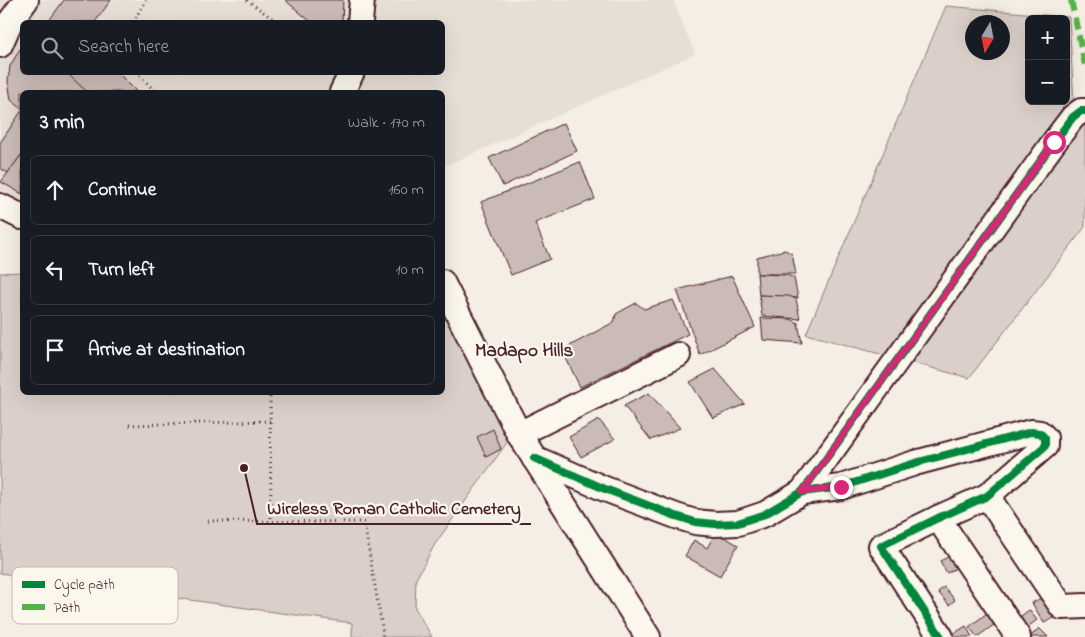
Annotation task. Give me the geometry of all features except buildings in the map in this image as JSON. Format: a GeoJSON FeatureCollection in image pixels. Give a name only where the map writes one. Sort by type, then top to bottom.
{"type":"FeatureCollection","features":[{"type":"Feature","properties":{"kind":"street"},"geometry":{"type":"LineString","coordinates":[[0,45],[5,18],[26,0]]}},
{"type":"Feature","properties":{"kind":"street"},"geometry":{"type":"LineString","coordinates":[[360,20],[362,0]]}},
{"type":"Feature","properties":{"kind":"street"},"geometry":{"type":"LineString","coordinates":[[343,90],[350,75]]}},
{"type":"Feature","properties":{"kind":"street"},"geometry":{"type":"LineString","coordinates":[[802,492],[1054,142],[1073,118],[1081,111],[1085,111]]}},
{"type":"Feature","properties":{"kind":"street"},"geometry":{"type":"LineString","coordinates":[[0,206],[20,216]]}},
{"type":"Feature","properties":{"kind":"street"},"geometry":{"type":"LineString","coordinates":[[445,288],[520,434],[648,637]]}},
{"type":"Feature","properties":{"kind":"street"},"geometry":{"type":"LineString","coordinates":[[520,434],[678,355]]}},
{"type":"Feature","properties":{"kind":"street"},"geometry":{"type":"LineString","coordinates":[[534,458],[646,506],[695,522],[715,524],[738,523],[756,517],[802,492],[841,487],[915,463],[1031,432],[1040,433],[1046,438],[1045,446],[987,496],[881,546],[941,637]]}},
{"type":"Feature","properties":{"kind":"street"},"geometry":{"type":"LineString","coordinates":[[987,496],[1062,607],[1085,606]]}},
{"type":"Feature","properties":{"kind":"street"},"geometry":{"type":"LineString","coordinates":[[938,518],[1018,637]]}},
{"type":"Feature","properties":{"kind":"path"},"geometry":{"type":"LineString","coordinates":[[134,20],[146,0]]}},
{"type":"Feature","properties":{"kind":"path"},"geometry":{"type":"LineString","coordinates":[[247,0],[274,20]]}},
{"type":"Feature","properties":{"kind":"path"},"geometry":{"type":"LineString","coordinates":[[139,75],[154,90]]}},
{"type":"Feature","properties":{"kind":"path"},"geometry":{"type":"LineString","coordinates":[[270,395],[271,522]]}},
{"type":"Feature","properties":{"kind":"path"},"geometry":{"type":"LineString","coordinates":[[129,425],[270,421]]}},
{"type":"Feature","properties":{"kind":"path"},"geometry":{"type":"LineString","coordinates":[[208,521],[364,522],[383,633],[382,637]]}},
{"type":"Feature","properties":{"kind":"shaded area"},"geometry":{"type":"Polygon","coordinates":[[[0,0],[673,0],[695,54],[445,166],[445,90],[20,90],[20,202],[0,191],[0,0]]]}},
{"type":"Feature","properties":{"kind":"shaded area"},"geometry":{"type":"Polygon","coordinates":[[[946,6],[1047,15],[1025,15],[1025,105],[1070,105],[1070,34],[1074,103],[1085,127],[1085,227],[969,378],[806,334],[946,6]]]}},
{"type":"Feature","properties":{"kind":"shaded area"},"geometry":{"type":"Polygon","coordinates":[[[20,272],[20,395],[445,395],[445,315],[508,441],[435,544],[416,579],[415,608],[432,637],[352,637],[352,623],[178,598],[178,567],[12,567],[12,575],[0,573],[0,273],[20,272]]]}},
{"type":"Feature","properties":{"kind":"marked path"},"geometry":{"type":"LineString","coordinates":[[1071,0],[1085,65]]}},
{"type":"Feature","properties":{"kind":"cycle path"},"geometry":{"type":"LineString","coordinates":[[802,492],[1054,142],[1073,117],[1081,111],[1085,111]]}},
{"type":"Feature","properties":{"kind":"cycle path"},"geometry":{"type":"LineString","coordinates":[[534,458],[605,489],[676,516],[695,522],[715,524],[738,523],[765,514],[802,492],[841,487],[915,463],[1031,432],[1040,433],[1045,438],[1045,446],[987,496],[881,546],[941,637]]}},
{"type":"Feature","properties":{"kind":"place","name":"Wireless Roman Catholic Cemetery"},"geometry":{"type":"Point","coordinates":[244,468]}},
{"type":"Feature","properties":{"kind":"district","name":"Madapo Hills"},"geometry":{"type":"Point","coordinates":[524,349]}},
{"type":"Feature","properties":{"kind":"route"},"geometry":{"type":"LineString","coordinates":[[841,487],[802,492],[1054,142]]}}]}
